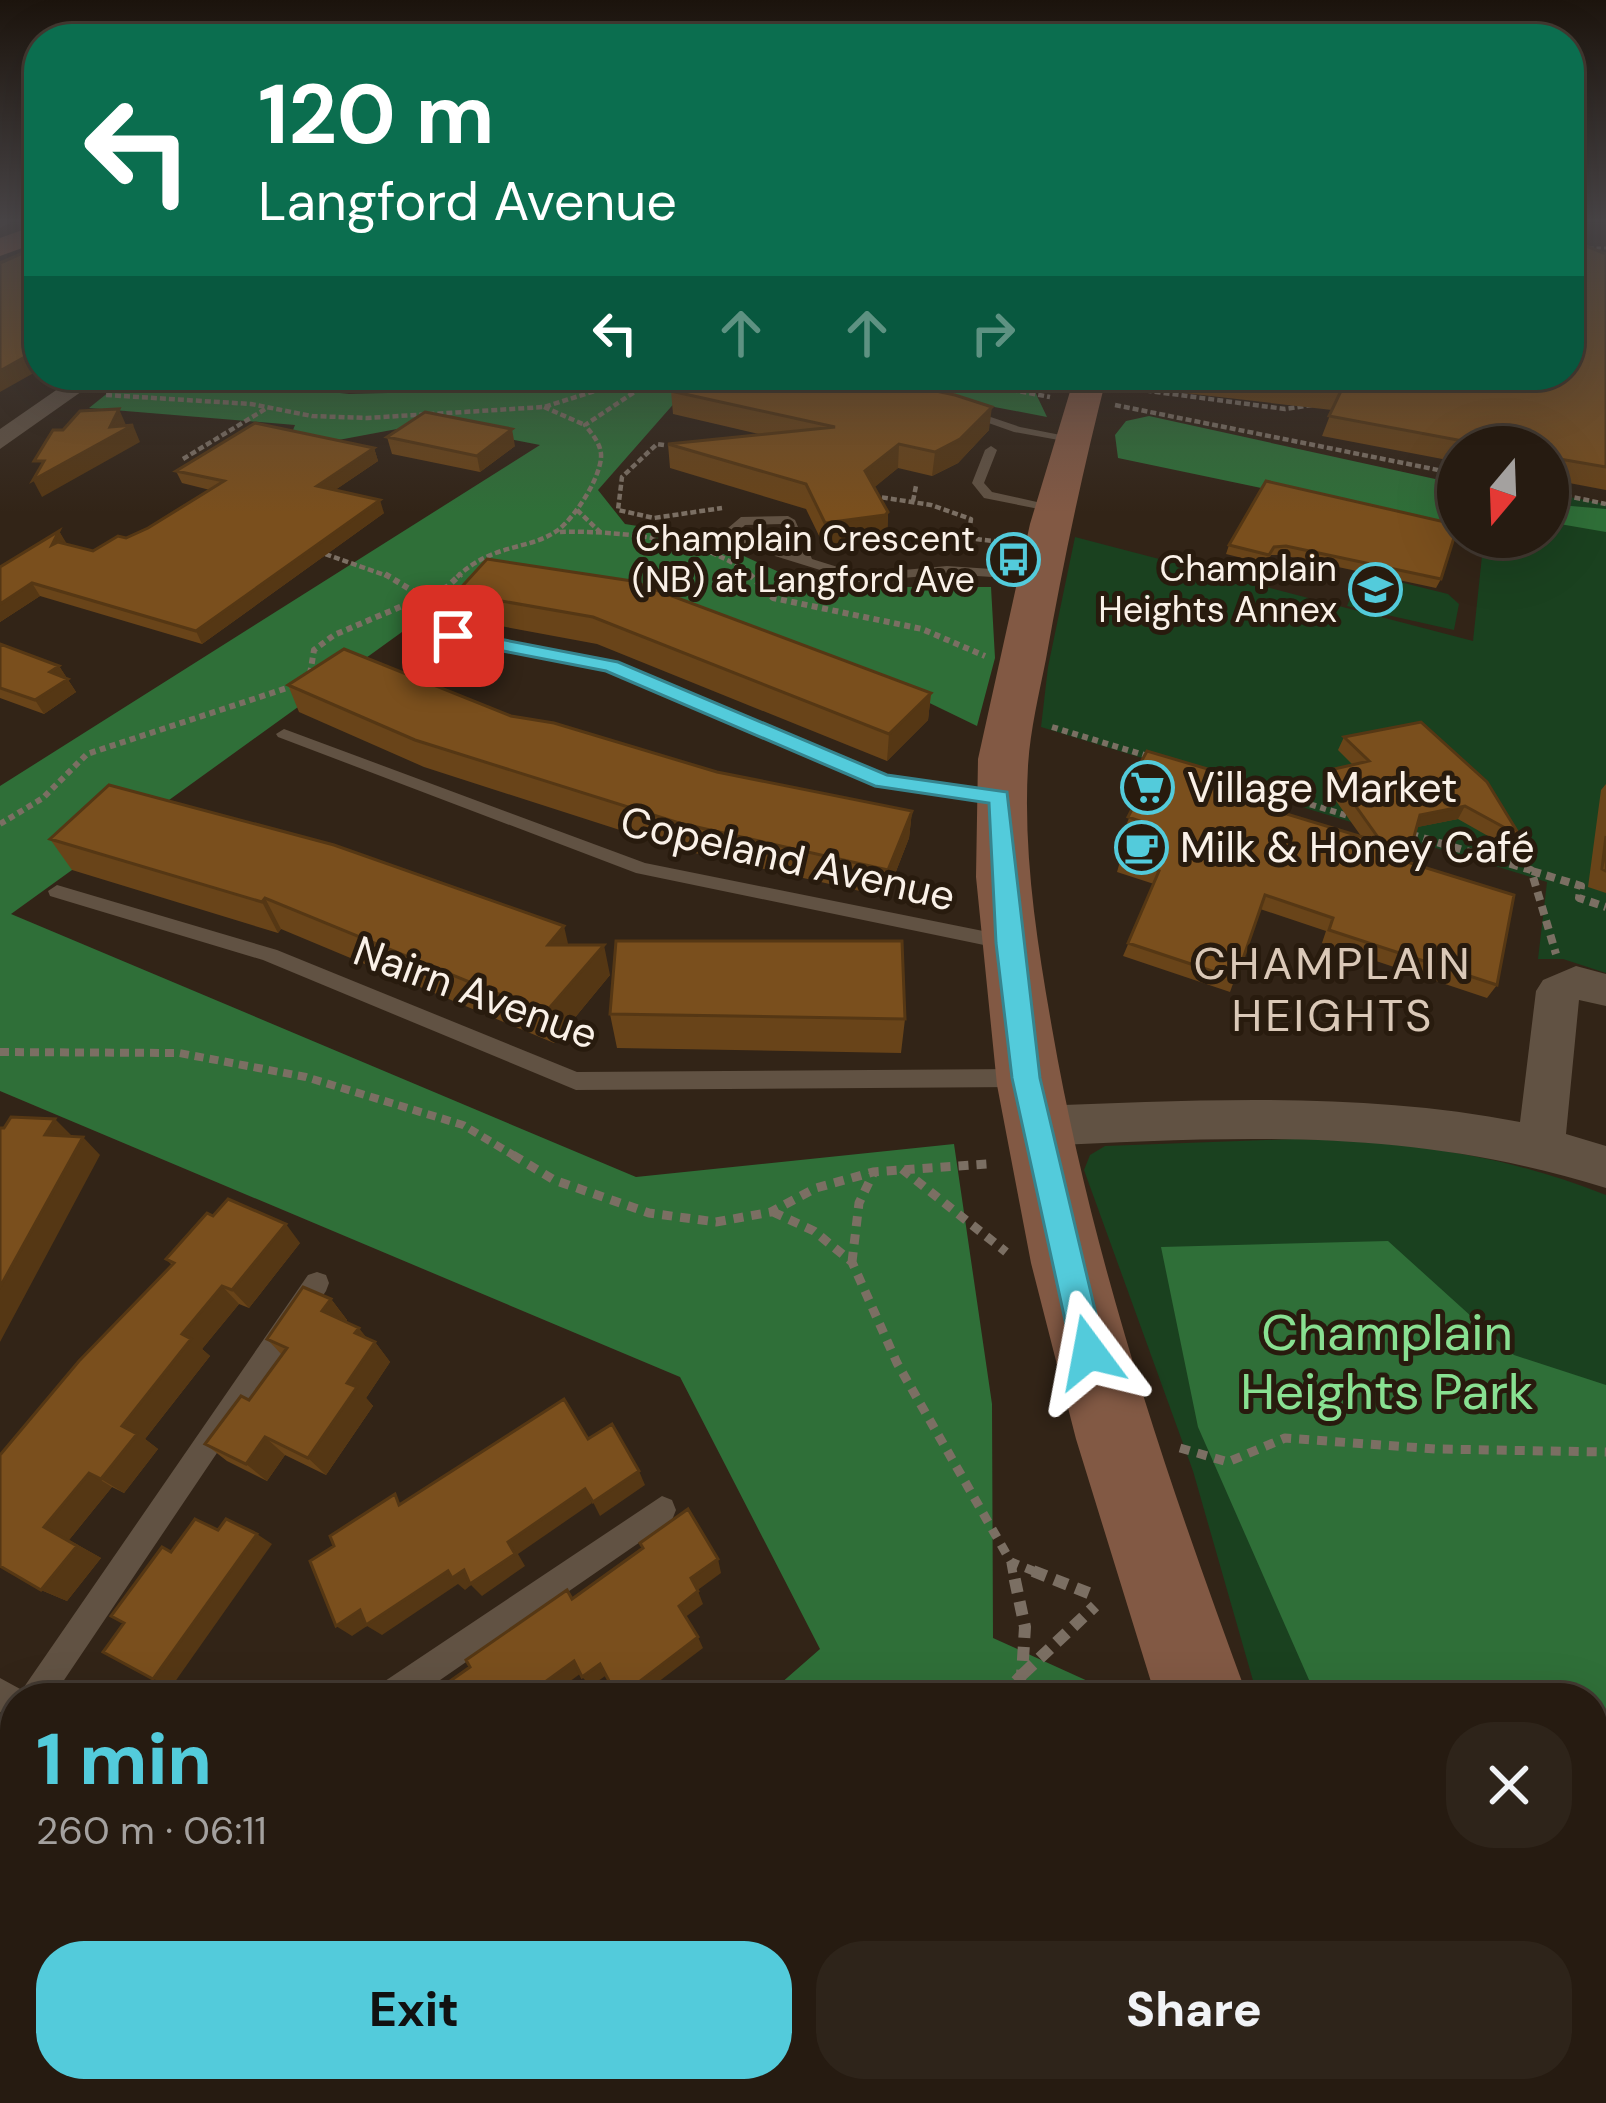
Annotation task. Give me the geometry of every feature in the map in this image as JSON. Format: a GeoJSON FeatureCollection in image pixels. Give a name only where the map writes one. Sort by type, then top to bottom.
{"type":"FeatureCollection","features":[{"type":"Feature","properties":{"kind":"street"},"geometry":{"type":"LineString","coordinates":[[0,442],[83,390]]}},
{"type":"Feature","properties":{"kind":"street"},"geometry":{"type":"LineString","coordinates":[[1086,399],[1038,543],[1003,760],[1000,797],[1017,1123],[1197,1683]]}},
{"type":"Feature","properties":{"kind":"street"},"geometry":{"type":"LineString","coordinates":[[1541,1144],[1558,991],[1576,982],[1606,990]]}},
{"type":"Feature","properties":{"kind":"street"},"geometry":{"type":"LineString","coordinates":[[1017,1123],[1278,1114],[1403,1120],[1541,1144],[1606,1167]]}},
{"type":"Feature","properties":{"kind":"lane"},"geometry":{"type":"LineString","coordinates":[[955,409],[998,419],[1018,430],[1086,399]]}},
{"type":"Feature","properties":{"kind":"lane"},"geometry":{"type":"LineString","coordinates":[[806,562],[788,520],[741,521],[736,528],[751,544],[806,562],[860,578],[947,570],[1038,543],[978,483],[991,450]]}},
{"type":"Feature","properties":{"kind":"lane"},"geometry":{"type":"LineString","coordinates":[[453,636],[611,666],[883,781],[1000,797]]}},
{"type":"Feature","properties":{"kind":"lane","name":"Copeland Avenue"},"geometry":{"type":"LineString","coordinates":[[284,734],[642,869],[1009,943]]}},
{"type":"Feature","properties":{"kind":"lane","name":"Nairn Avenue"},"geometry":{"type":"LineString","coordinates":[[57,891],[270,955],[576,1081],[1017,1123]]}},
{"type":"Feature","properties":{"kind":"lane"},"geometry":{"type":"LineString","coordinates":[[44,1683],[317,1283]]}},
{"type":"Feature","properties":{"kind":"lane"},"geometry":{"type":"LineString","coordinates":[[409,1683],[662,1510]]}},
{"type":"Feature","properties":{"kind":"path"},"geometry":{"type":"LineString","coordinates":[[114,390],[149,400],[367,418],[499,413],[544,407],[603,390]]}},
{"type":"Feature","properties":{"kind":"path"},"geometry":{"type":"LineString","coordinates":[[129,390],[149,400]]}},
{"type":"Feature","properties":{"kind":"path"},"geometry":{"type":"LineString","coordinates":[[585,425],[638,390]]}},
{"type":"Feature","properties":{"kind":"path"},"geometry":{"type":"LineString","coordinates":[[1009,390],[1285,410],[1330,403]]}},
{"type":"Feature","properties":{"kind":"path"},"geometry":{"type":"LineString","coordinates":[[1086,399],[1437,470]]}},
{"type":"Feature","properties":{"kind":"path"},"geometry":{"type":"LineString","coordinates":[[183,459],[268,407]]}},
{"type":"Feature","properties":{"kind":"path"},"geometry":{"type":"LineString","coordinates":[[544,407],[585,425],[597,440],[601,459],[577,510],[556,532]]}},
{"type":"Feature","properties":{"kind":"path"},"geometry":{"type":"LineString","coordinates":[[913,501],[916,485]]}},
{"type":"Feature","properties":{"kind":"path"},"geometry":{"type":"LineString","coordinates":[[1569,496],[1606,504]]}},
{"type":"Feature","properties":{"kind":"path"},"geometry":{"type":"LineString","coordinates":[[577,510],[602,533]]}},
{"type":"Feature","properties":{"kind":"path"},"geometry":{"type":"LineString","coordinates":[[0,824],[43,798],[87,754],[296,684],[314,672],[314,650],[334,634],[425,599],[498,549],[556,532],[602,533],[709,552],[739,565],[754,586],[773,598],[922,629],[986,656]]}},
{"type":"Feature","properties":{"kind":"path"},"geometry":{"type":"LineString","coordinates":[[958,537],[1038,543]]}},
{"type":"Feature","properties":{"kind":"path"},"geometry":{"type":"LineString","coordinates":[[300,545],[382,572],[425,599]]}},
{"type":"Feature","properties":{"kind":"path"},"geometry":{"type":"LineString","coordinates":[[1052,728],[1166,761]]}},
{"type":"Feature","properties":{"kind":"path"},"geometry":{"type":"LineString","coordinates":[[1257,789],[1371,823]]}},
{"type":"Feature","properties":{"kind":"path"},"geometry":{"type":"LineString","coordinates":[[1394,830],[1581,886],[1579,898],[1606,907]]}},
{"type":"Feature","properties":{"kind":"path"},"geometry":{"type":"LineString","coordinates":[[1531,870],[1556,954]]}},
{"type":"Feature","properties":{"kind":"path"},"geometry":{"type":"LineString","coordinates":[[0,1052],[179,1053],[306,1077],[464,1125],[554,1180],[649,1213],[716,1222],[771,1212],[816,1188],[901,1168],[1017,1123]]}},
{"type":"Feature","properties":{"kind":"path"},"geometry":{"type":"LineString","coordinates":[[901,1168],[1006,1252]]}},
{"type":"Feature","properties":{"kind":"path"},"geometry":{"type":"LineString","coordinates":[[852,1262],[860,1203],[873,1172]]}},
{"type":"Feature","properties":{"kind":"path"},"geometry":{"type":"LineString","coordinates":[[771,1212],[814,1231],[852,1262],[897,1363],[1011,1562],[1025,1627],[1022,1675]]}},
{"type":"Feature","properties":{"kind":"path"},"geometry":{"type":"LineString","coordinates":[[1180,1448],[1228,1462],[1286,1438],[1436,1449],[1606,1452]]}},
{"type":"Feature","properties":{"kind":"path"},"geometry":{"type":"LineString","coordinates":[[1011,1562],[1093,1600],[1014,1683]]}},
{"type":"Feature","properties":{"kind":"green space"},"geometry":{"type":"Polygon","coordinates":[[[111,390],[349,394],[686,390],[598,490],[625,524],[700,536],[812,587],[991,587],[995,658],[977,726],[847,663],[481,575],[11,914],[636,1177],[954,1144],[992,1404],[993,1638],[1092,1683],[781,1683],[820,1649],[680,1377],[0,1091],[0,786],[540,445],[429,423],[285,450],[295,425],[89,408],[111,390]]]}},
{"type":"Feature","properties":{"kind":"green space"},"geometry":{"type":"Polygon","coordinates":[[[906,390],[1034,390],[1047,417],[906,390]]]}},
{"type":"Feature","properties":{"kind":"green space"},"geometry":{"type":"Polygon","coordinates":[[[1149,416],[1437,479],[1437,525],[1118,458],[1115,435],[1126,421],[1149,416]]]}},
{"type":"Feature","properties":{"kind":"green space"},"geometry":{"type":"Polygon","coordinates":[[[1569,497],[1606,504],[1606,973],[1563,959],[1538,959],[1547,882],[1041,727],[1048,667],[1075,537],[1473,641],[1482,558],[1569,558],[1569,497]]]}},
{"type":"Feature","properties":{"kind":"green space"},"geometry":{"type":"Polygon","coordinates":[[[1569,506],[1606,509],[1606,532],[1569,526],[1569,506]]]}},
{"type":"Feature","properties":{"kind":"green space"},"geometry":{"type":"Polygon","coordinates":[[[1388,579],[1448,594],[1459,604],[1454,630],[1347,606],[1350,599],[1365,595],[1381,599],[1388,579]]]}},
{"type":"Feature","properties":{"kind":"green space","name":"Champlain Heights Park"},"geometry":{"type":"Polygon","coordinates":[[[1295,1139],[1377,1143],[1490,1160],[1606,1195],[1606,1683],[1254,1683],[1193,1471],[1084,1170],[1090,1155],[1105,1146],[1295,1139]]]}},
{"type":"Feature","properties":{"kind":"green space","name":"Champlain Heights Park"},"geometry":{"type":"Polygon","coordinates":[[[1388,1241],[1514,1355],[1606,1385],[1606,1683],[1310,1683],[1198,1427],[1161,1247],[1388,1241]]]}},
{"type":"Feature","properties":{"kind":"building"},"geometry":{"type":"Polygon","coordinates":[[[0,317],[24,317],[24,357],[0,371],[0,317]]]}},
{"type":"Feature","properties":{"kind":"building"},"geometry":{"type":"Polygon","coordinates":[[[1584,317],[1606,317],[1606,467],[1569,461],[1569,426],[1437,426],[1437,436],[1329,416],[1341,391],[1332,390],[1584,390],[1584,317]]]}},
{"type":"Feature","properties":{"kind":"building"},"geometry":{"type":"Polygon","coordinates":[[[931,390],[992,407],[960,439],[935,452],[899,444],[865,471],[888,512],[885,515],[825,523],[806,484],[668,444],[835,427],[671,391],[931,390]]]}},
{"type":"Feature","properties":{"kind":"building"},"geometry":{"type":"Polygon","coordinates":[[[119,409],[110,427],[133,425],[33,480],[44,461],[34,461],[53,430],[63,430],[80,411],[119,409]]]}},
{"type":"Feature","properties":{"kind":"building"},"geometry":{"type":"Polygon","coordinates":[[[425,412],[512,429],[477,456],[387,437],[425,412]]]}},
{"type":"Feature","properties":{"kind":"building"},"geometry":{"type":"Polygon","coordinates":[[[255,423],[374,448],[317,486],[380,500],[196,631],[32,583],[0,604],[0,567],[59,531],[52,545],[58,542],[93,551],[118,536],[126,538],[148,528],[224,481],[176,471],[255,423]]]}},
{"type":"Feature","properties":{"kind":"building"},"geometry":{"type":"Polygon","coordinates":[[[1266,481],[1437,520],[1437,558],[1448,558],[1441,579],[1286,546],[1274,547],[1269,555],[1229,545],[1266,481]]]}},
{"type":"Feature","properties":{"kind":"building"},"geometry":{"type":"Polygon","coordinates":[[[487,559],[632,581],[931,693],[889,734],[593,617],[456,593],[487,559]]]}},
{"type":"Feature","properties":{"kind":"building"},"geometry":{"type":"Polygon","coordinates":[[[0,644],[59,666],[50,672],[68,679],[35,700],[0,688],[0,644]]]}},
{"type":"Feature","properties":{"kind":"building"},"geometry":{"type":"Polygon","coordinates":[[[344,649],[511,716],[554,723],[717,772],[912,811],[888,870],[679,823],[415,740],[288,685],[344,649]]]}},
{"type":"Feature","properties":{"kind":"building"},"geometry":{"type":"Polygon","coordinates":[[[1421,722],[1487,782],[1520,836],[1465,806],[1420,815],[1407,862],[1514,895],[1497,985],[1329,930],[1333,918],[1265,895],[1236,979],[1128,943],[1159,871],[1121,858],[1140,821],[1128,817],[1142,790],[1128,786],[1147,751],[1265,786],[1280,812],[1382,843],[1330,770],[1369,761],[1344,737],[1421,722]]]}},
{"type":"Feature","properties":{"kind":"building"},"geometry":{"type":"Polygon","coordinates":[[[109,785],[334,845],[564,926],[548,945],[604,945],[545,1013],[265,898],[262,902],[50,839],[109,785]]]}},
{"type":"Feature","properties":{"kind":"building"},"geometry":{"type":"Polygon","coordinates":[[[616,941],[902,941],[905,1019],[610,1014],[616,941]]]}},
{"type":"Feature","properties":{"kind":"building"},"geometry":{"type":"Polygon","coordinates":[[[11,1117],[55,1119],[45,1135],[83,1137],[0,1287],[0,1128],[11,1117]]]}},
{"type":"Feature","properties":{"kind":"building"},"geometry":{"type":"Polygon","coordinates":[[[228,1199],[286,1224],[232,1290],[222,1286],[182,1334],[191,1339],[122,1426],[137,1434],[101,1479],[89,1473],[44,1527],[77,1546],[41,1590],[0,1566],[0,1455],[79,1361],[174,1263],[166,1259],[207,1213],[213,1216],[228,1199]]]}},
{"type":"Feature","properties":{"kind":"building"},"geometry":{"type":"Polygon","coordinates":[[[303,1287],[331,1299],[322,1311],[359,1328],[355,1333],[375,1342],[347,1383],[357,1387],[308,1458],[265,1437],[246,1464],[205,1444],[241,1396],[249,1400],[287,1348],[267,1339],[303,1287]]]}},
{"type":"Feature","properties":{"kind":"building"},"geometry":{"type":"Polygon","coordinates":[[[564,1399],[588,1439],[612,1424],[639,1471],[593,1502],[585,1489],[508,1542],[515,1554],[470,1584],[464,1570],[452,1578],[448,1571],[366,1625],[360,1610],[336,1626],[310,1561],[334,1546],[330,1536],[395,1494],[399,1505],[564,1399]]]}},
{"type":"Feature","properties":{"kind":"building"},"geometry":{"type":"Polygon","coordinates":[[[688,1509],[718,1559],[691,1578],[698,1591],[679,1606],[698,1637],[638,1683],[610,1683],[600,1664],[582,1677],[574,1661],[544,1683],[447,1683],[470,1667],[466,1660],[567,1590],[572,1599],[643,1548],[640,1543],[688,1509]]]}},
{"type":"Feature","properties":{"kind":"building"},"geometry":{"type":"Polygon","coordinates":[[[195,1519],[218,1530],[226,1519],[257,1534],[153,1679],[103,1652],[124,1623],[111,1616],[162,1547],[171,1552],[195,1519]]]}},
{"type":"Feature","properties":{"kind":"place","name":"Champlain Crescent (NB) at Langford Ave"},"geometry":{"type":"Point","coordinates":[1014,559]}},
{"type":"Feature","properties":{"kind":"place","name":"Champlain Heights Annex"},"geometry":{"type":"Point","coordinates":[1376,589]}},
{"type":"Feature","properties":{"kind":"place","name":"Village Market"},"geometry":{"type":"Point","coordinates":[1148,787]}},
{"type":"Feature","properties":{"kind":"place","name":"Milk & Honey Café"},"geometry":{"type":"Point","coordinates":[1141,847]}},
{"type":"Feature","properties":{"kind":"district","name":"CHAMPLAIN HEIGHTS"},"geometry":{"type":"Point","coordinates":[1333,989]}},
{"type":"Feature","properties":{"kind":"route"},"geometry":{"type":"LineString","coordinates":[[453,636],[611,666],[883,781],[1000,797],[1009,943],[1026,1078],[1089,1352]]}}]}
